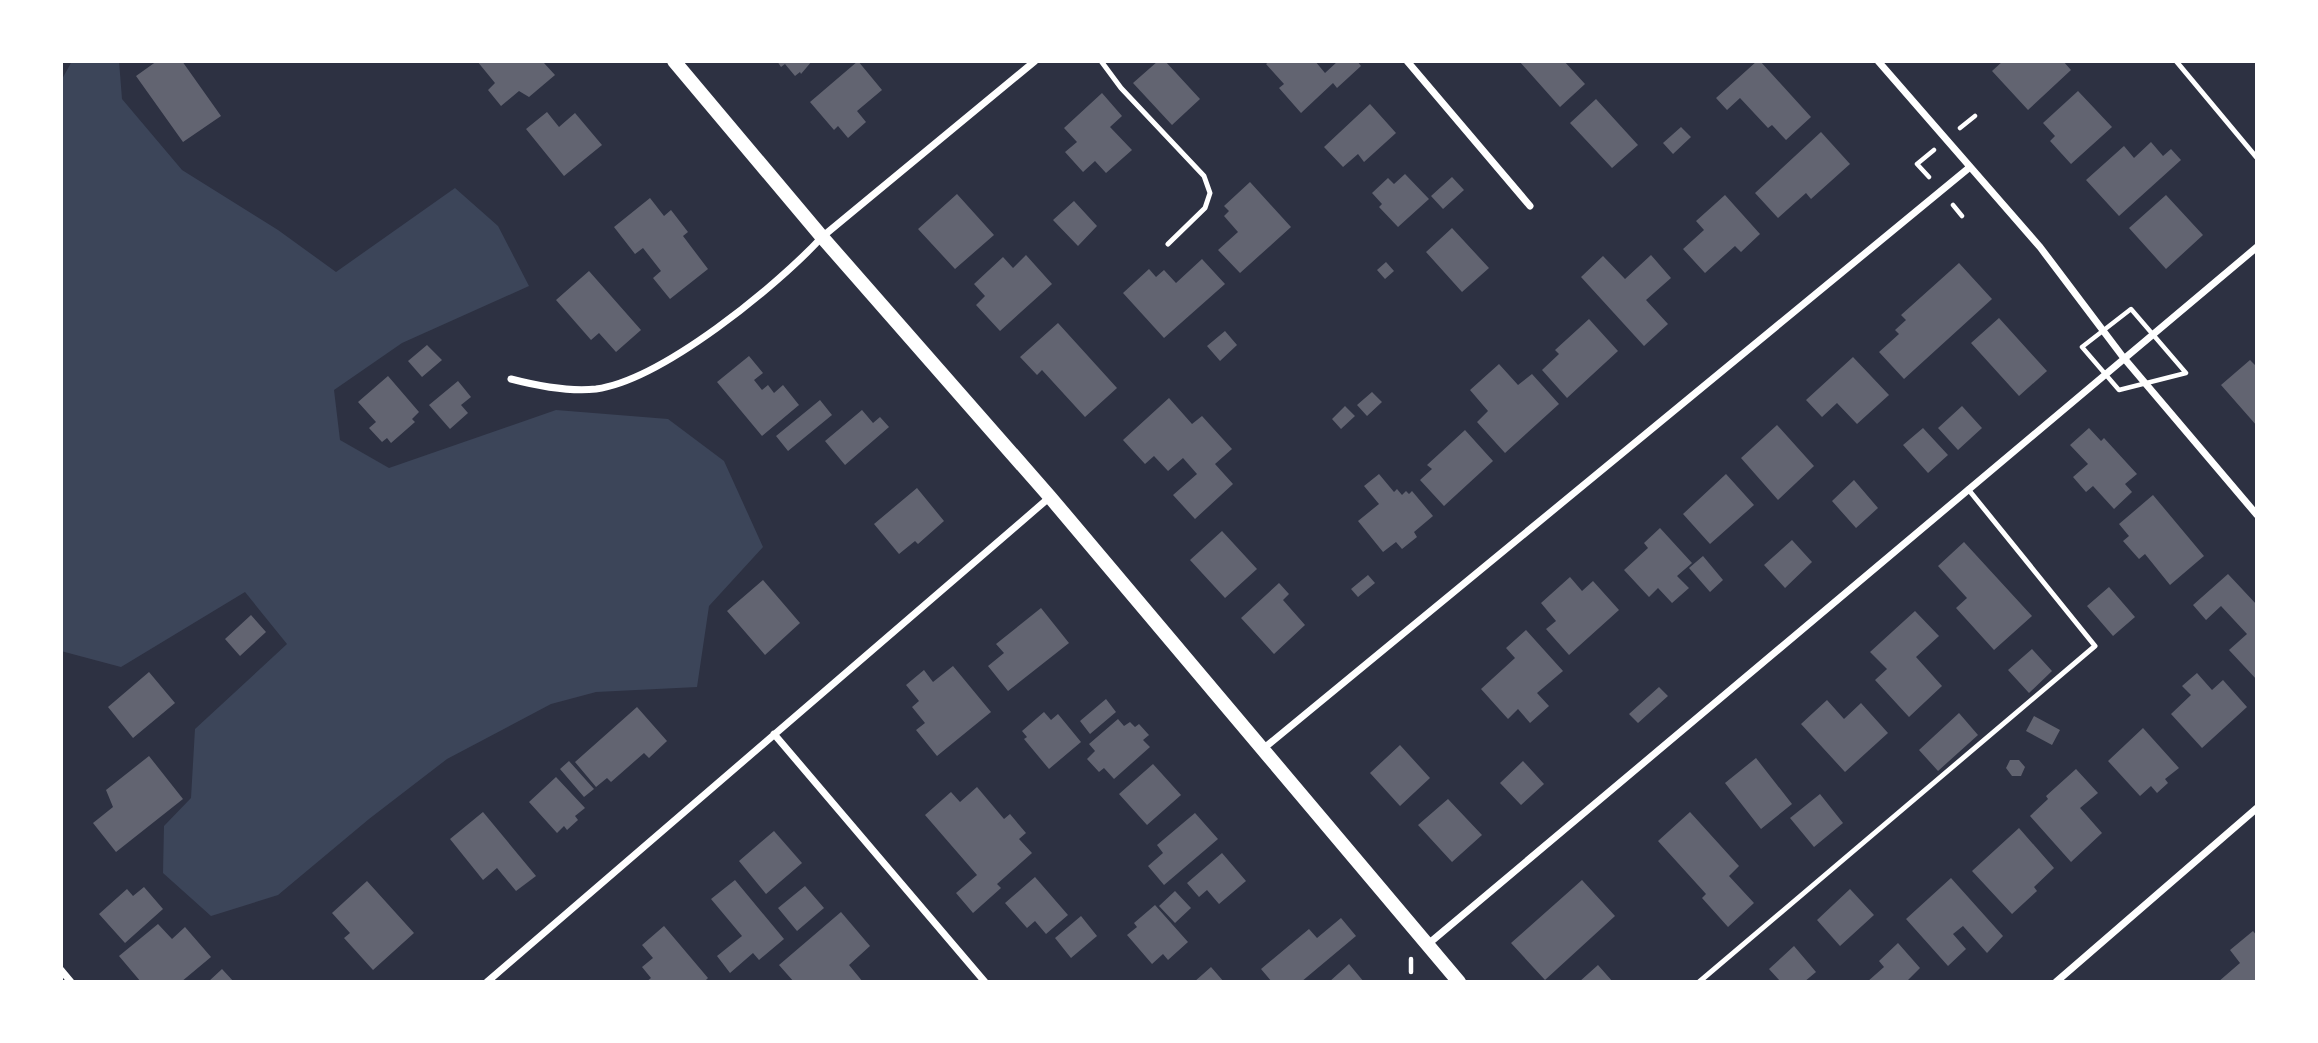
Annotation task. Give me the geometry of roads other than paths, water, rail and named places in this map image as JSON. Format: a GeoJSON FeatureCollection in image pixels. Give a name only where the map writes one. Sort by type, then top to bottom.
{"type":"FeatureCollection","features":[{"type":"Feature","properties":{"kind":"main road"},"geometry":{"type":"LineString","coordinates":[[679,63],[822,237],[1050,497],[1459,982]]}},
{"type":"Feature","properties":{"kind":"street"},"geometry":{"type":"LineString","coordinates":[[511,379],[539,386],[596,389],[646,372],[689,348],[802,260],[822,237],[1035,61]]}},
{"type":"Feature","properties":{"kind":"street"},"geometry":{"type":"LineString","coordinates":[[1408,61],[1530,206]]}},
{"type":"Feature","properties":{"kind":"street"},"geometry":{"type":"LineString","coordinates":[[1878,61],[2040,247],[2123,357],[2256,513]]}},
{"type":"Feature","properties":{"kind":"street"},"geometry":{"type":"LineString","coordinates":[[1263,749],[1970,167]]}},
{"type":"Feature","properties":{"kind":"street"},"geometry":{"type":"LineString","coordinates":[[1427,944],[2257,247]]}},
{"type":"Feature","properties":{"kind":"street"},"geometry":{"type":"LineString","coordinates":[[487,982],[1050,497]]}},
{"type":"Feature","properties":{"kind":"street"},"geometry":{"type":"LineString","coordinates":[[774,734],[985,982]]}},
{"type":"Feature","properties":{"kind":"street"},"geometry":{"type":"LineString","coordinates":[[2056,982],[2257,808]]}},
{"type":"Feature","properties":{"kind":"street"},"geometry":{"type":"LineString","coordinates":[[61,970],[71,982]]}},
{"type":"Feature","properties":{"kind":"lane"},"geometry":{"type":"LineString","coordinates":[[1101,61],[1121,88],[1204,176],[1210,193],[1205,208],[1168,244]]}},
{"type":"Feature","properties":{"kind":"lane"},"geometry":{"type":"LineString","coordinates":[[2176,61],[2257,158]]}},
{"type":"Feature","properties":{"kind":"lane"},"geometry":{"type":"LineString","coordinates":[[1699,982],[2095,646],[1968,489]]}}]}
